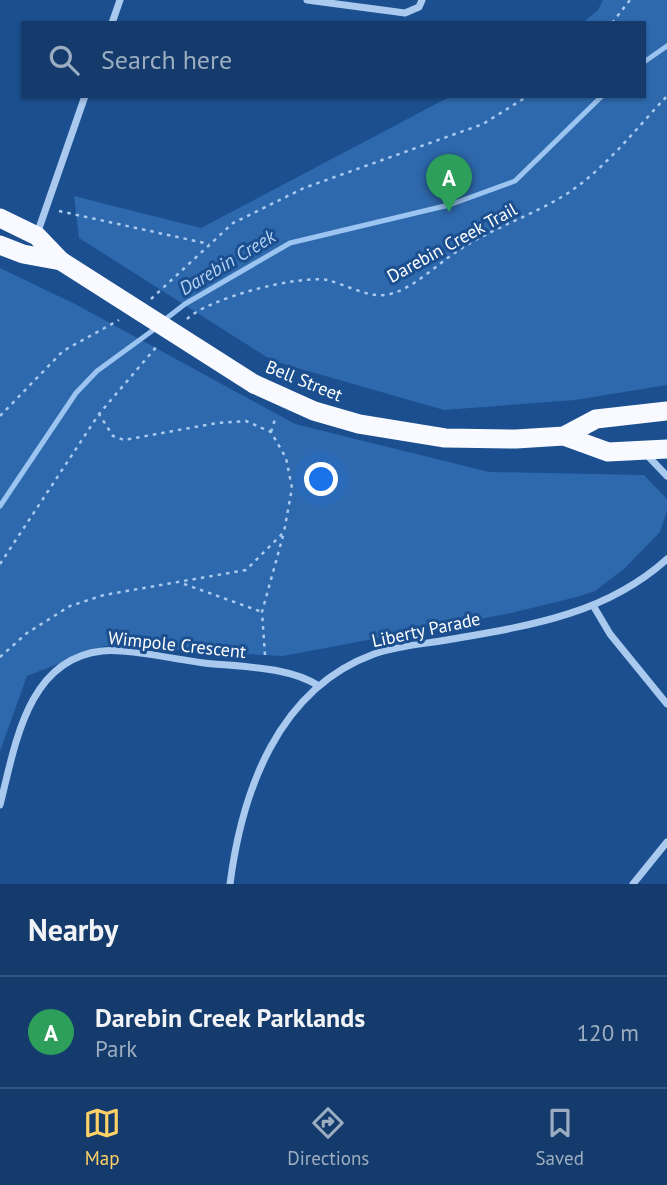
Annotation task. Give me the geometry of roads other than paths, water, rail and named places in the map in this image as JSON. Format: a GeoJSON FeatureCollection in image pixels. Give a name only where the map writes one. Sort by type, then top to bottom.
{"type":"FeatureCollection","features":[{"type":"Feature","properties":{"kind":"highway","name":"Bell Street"},"geometry":{"type":"LineString","coordinates":[[0,218],[37,236],[61,261],[254,383],[314,411],[398,433],[481,440],[564,436],[608,452],[667,449]]}},
{"type":"Feature","properties":{"kind":"highway","name":"Bell Street"},"geometry":{"type":"LineString","coordinates":[[0,245],[23,254],[61,261]]}},
{"type":"Feature","properties":{"kind":"highway","name":"Bell Street"},"geometry":{"type":"LineString","coordinates":[[564,436],[596,419],[667,411]]}},
{"type":"Feature","properties":{"kind":"street"},"geometry":{"type":"LineString","coordinates":[[113,21],[120,0]]}},
{"type":"Feature","properties":{"kind":"street"},"geometry":{"type":"LineString","coordinates":[[307,0],[405,13],[419,7],[422,0]]}},
{"type":"Feature","properties":{"kind":"street"},"geometry":{"type":"LineString","coordinates":[[37,236],[84,98]]}},
{"type":"Feature","properties":{"kind":"street"},"geometry":{"type":"LineString","coordinates":[[642,449],[667,476]]}},
{"type":"Feature","properties":{"kind":"street","name":"Liberty Parade"},"geometry":{"type":"LineString","coordinates":[[230,884],[250,799],[269,748],[299,705],[345,666],[376,653],[526,626],[594,607],[647,577],[667,559]]}},
{"type":"Feature","properties":{"kind":"street"},"geometry":{"type":"LineString","coordinates":[[594,607],[610,634],[667,704]]}},
{"type":"Feature","properties":{"kind":"street","name":"Wimpole Crescent"},"geometry":{"type":"LineString","coordinates":[[0,805],[24,714],[43,682],[73,660],[103,651],[306,677],[319,686]]}},
{"type":"Feature","properties":{"kind":"street"},"geometry":{"type":"LineString","coordinates":[[633,884],[667,842]]}},
{"type":"Feature","properties":{"kind":"waterway","name":"Darebin Creek"},"geometry":{"type":"LineString","coordinates":[[646,61],[667,46]]}},
{"type":"Feature","properties":{"kind":"waterway","name":"Darebin Creek"},"geometry":{"type":"LineString","coordinates":[[163,321],[185,304],[290,243],[449,205],[515,181],[600,98]]}},
{"type":"Feature","properties":{"kind":"waterway","name":"Darebin Creek"},"geometry":{"type":"LineString","coordinates":[[0,506],[76,393],[97,371],[156,328]]}},
{"type":"Feature","properties":{"kind":"place","name":"Darebin Creek Parklands"},"geometry":{"type":"Point","coordinates":[449,212]}}]}
